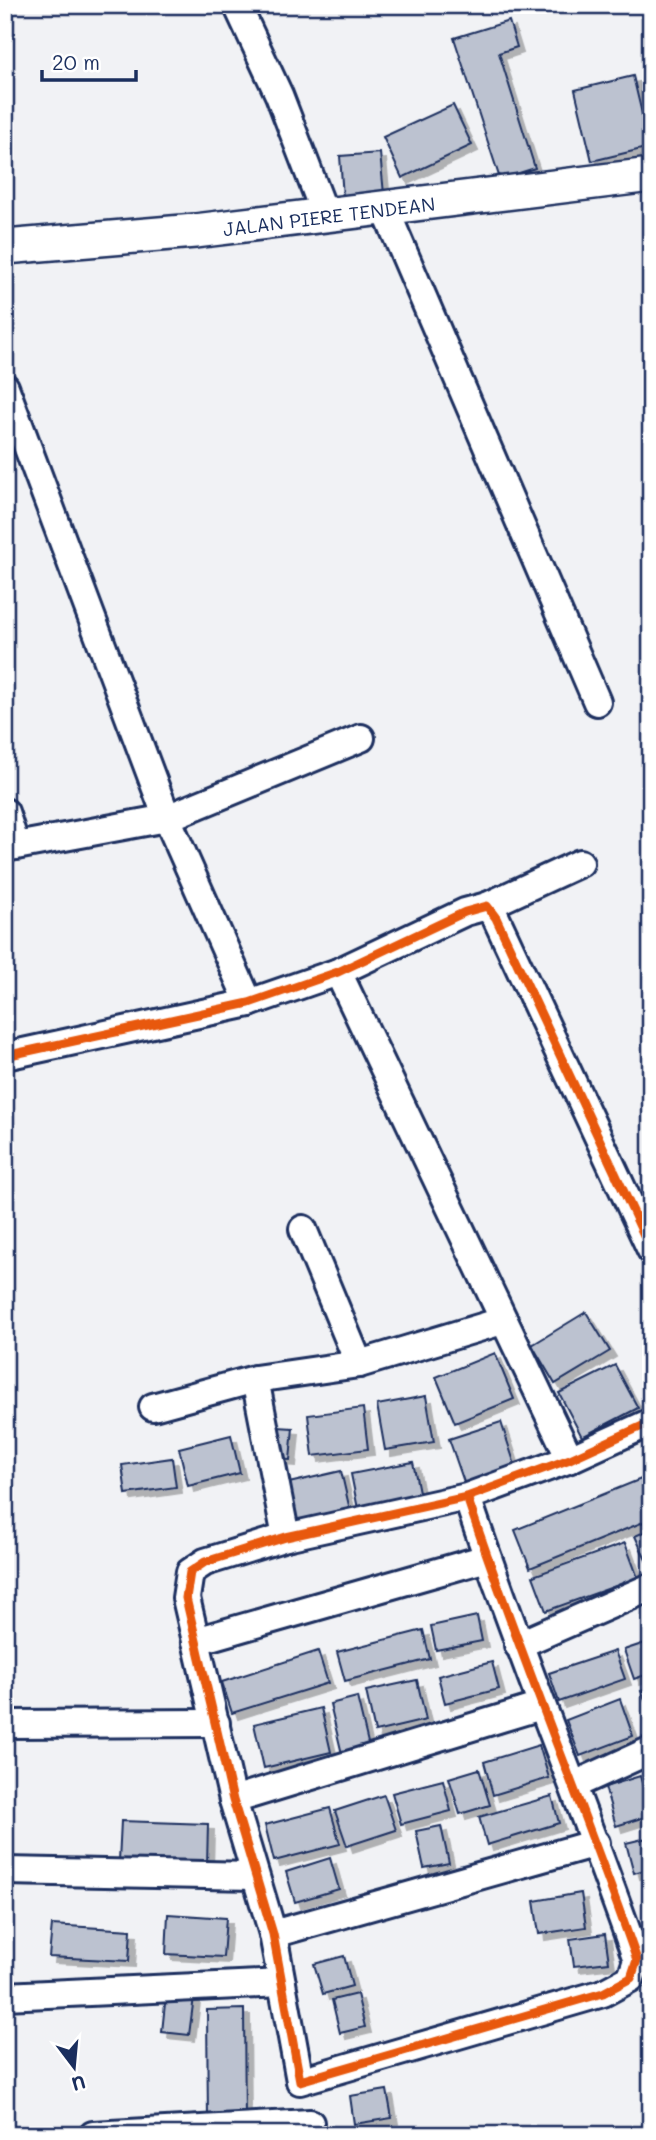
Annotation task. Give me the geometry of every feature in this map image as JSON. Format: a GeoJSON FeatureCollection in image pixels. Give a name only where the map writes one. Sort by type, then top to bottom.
{"type":"FeatureCollection","features":[{"type":"Feature","properties":{"kind":"street"},"geometry":{"type":"LineString","coordinates":[[237,5],[279,95],[326,217]]}},
{"type":"Feature","properties":{"kind":"street","name":"JALAN PIERE TENDEAN"},"geometry":{"type":"LineString","coordinates":[[5,247],[326,217],[651,175]]}},
{"type":"Feature","properties":{"kind":"street"},"geometry":{"type":"LineString","coordinates":[[385,209],[597,702]]}},
{"type":"Feature","properties":{"kind":"street"},"geometry":{"type":"LineString","coordinates":[[5,387],[167,818],[249,1003]]}},
{"type":"Feature","properties":{"kind":"street"},"geometry":{"type":"LineString","coordinates":[[5,812],[11,847],[167,818],[361,738]]}},
{"type":"Feature","properties":{"kind":"street"},"geometry":{"type":"LineString","coordinates":[[5,1056],[249,1003],[338,972],[465,912],[487,906],[580,863]]}},
{"type":"Feature","properties":{"kind":"street"},"geometry":{"type":"LineString","coordinates":[[487,906],[496,918],[651,1250]]}},
{"type":"Feature","properties":{"kind":"street"},"geometry":{"type":"LineString","coordinates":[[338,972],[570,1459]]}},
{"type":"Feature","properties":{"kind":"street"},"geometry":{"type":"LineString","coordinates":[[303,1229],[359,1364]]}},
{"type":"Feature","properties":{"kind":"street"},"geometry":{"type":"LineString","coordinates":[[153,1407],[255,1379],[359,1364],[502,1321]]}},
{"type":"Feature","properties":{"kind":"street"},"geometry":{"type":"LineString","coordinates":[[255,1379],[286,1537]]}},
{"type":"Feature","properties":{"kind":"street"},"geometry":{"type":"LineString","coordinates":[[93,2135],[311,2129],[274,1934],[233,1800],[186,1598],[190,1572],[205,1562],[286,1537],[467,1497],[570,1459],[651,1422]]}},
{"type":"Feature","properties":{"kind":"street"},"geometry":{"type":"LineString","coordinates":[[300,2081],[603,1993],[631,1978],[637,1960],[596,1843],[518,1645],[467,1497]]}},
{"type":"Feature","properties":{"kind":"street"},"geometry":{"type":"LineString","coordinates":[[196,1641],[487,1558]]}},
{"type":"Feature","properties":{"kind":"street"},"geometry":{"type":"LineString","coordinates":[[518,1645],[651,1587]]}},
{"type":"Feature","properties":{"kind":"street"},"geometry":{"type":"LineString","coordinates":[[233,1800],[541,1706]]}},
{"type":"Feature","properties":{"kind":"street"},"geometry":{"type":"LineString","coordinates":[[5,1724],[216,1723]]}},
{"type":"Feature","properties":{"kind":"street"},"geometry":{"type":"LineString","coordinates":[[574,1785],[651,1750]]}},
{"type":"Feature","properties":{"kind":"street"},"geometry":{"type":"LineString","coordinates":[[274,1934],[596,1843]]}},
{"type":"Feature","properties":{"kind":"street"},"geometry":{"type":"LineString","coordinates":[[5,1871],[255,1877]]}},
{"type":"Feature","properties":{"kind":"street"},"geometry":{"type":"LineString","coordinates":[[5,1996],[282,1983]]}},
{"type":"Feature","properties":{"kind":"building"},"geometry":{"type":"Polygon","coordinates":[[[509,21],[517,47],[499,53],[535,168],[500,179],[454,38],[509,21]]]}},
{"type":"Feature","properties":{"kind":"building"},"geometry":{"type":"Polygon","coordinates":[[[633,76],[650,147],[592,161],[575,90],[633,76]]]}},
{"type":"Feature","properties":{"kind":"building"},"geometry":{"type":"Polygon","coordinates":[[[453,105],[472,145],[402,178],[383,137],[453,105]]]}},
{"type":"Feature","properties":{"kind":"building"},"geometry":{"type":"Polygon","coordinates":[[[380,153],[384,194],[343,197],[340,156],[380,153]]]}},
{"type":"Feature","properties":{"kind":"building"},"geometry":{"type":"Polygon","coordinates":[[[586,1312],[610,1351],[555,1384],[532,1345],[586,1312]]]}},
{"type":"Feature","properties":{"kind":"building"},"geometry":{"type":"Polygon","coordinates":[[[495,1353],[514,1399],[455,1423],[436,1377],[495,1353]]]}},
{"type":"Feature","properties":{"kind":"building"},"geometry":{"type":"Polygon","coordinates":[[[615,1365],[638,1408],[582,1437],[559,1393],[615,1365]]]}},
{"type":"Feature","properties":{"kind":"building"},"geometry":{"type":"Polygon","coordinates":[[[426,1396],[434,1442],[385,1450],[377,1405],[426,1396]]]}},
{"type":"Feature","properties":{"kind":"building"},"geometry":{"type":"Polygon","coordinates":[[[363,1408],[368,1449],[313,1456],[308,1415],[363,1408]]]}},
{"type":"Feature","properties":{"kind":"building"},"geometry":{"type":"Polygon","coordinates":[[[501,1422],[516,1468],[465,1485],[449,1439],[501,1422]]]}},
{"type":"Feature","properties":{"kind":"building"},"geometry":{"type":"Polygon","coordinates":[[[261,1426],[293,1428],[290,1460],[259,1458],[261,1426]]]}},
{"type":"Feature","properties":{"kind":"building"},"geometry":{"type":"Polygon","coordinates":[[[231,1435],[240,1473],[188,1486],[179,1448],[231,1435]]]}},
{"type":"Feature","properties":{"kind":"building"},"geometry":{"type":"Polygon","coordinates":[[[172,1458],[176,1487],[126,1494],[122,1465],[172,1458]]]}},
{"type":"Feature","properties":{"kind":"building"},"geometry":{"type":"Polygon","coordinates":[[[413,1462],[420,1497],[358,1509],[351,1474],[413,1462]]]}},
{"type":"Feature","properties":{"kind":"building"},"geometry":{"type":"Polygon","coordinates":[[[341,1471],[350,1510],[286,1525],[276,1486],[341,1471]]]}},
{"type":"Feature","properties":{"kind":"building"},"geometry":{"type":"Polygon","coordinates":[[[651,1475],[651,1519],[530,1568],[515,1530],[651,1475]]]}},
{"type":"Feature","properties":{"kind":"building"},"geometry":{"type":"Polygon","coordinates":[[[651,1529],[651,1569],[650,1569],[635,1536],[651,1529]]]}},
{"type":"Feature","properties":{"kind":"building"},"geometry":{"type":"Polygon","coordinates":[[[625,1543],[638,1578],[546,1611],[533,1576],[625,1543]]]}},
{"type":"Feature","properties":{"kind":"building"},"geometry":{"type":"Polygon","coordinates":[[[477,1616],[482,1641],[436,1650],[431,1626],[477,1616]]]}},
{"type":"Feature","properties":{"kind":"building"},"geometry":{"type":"Polygon","coordinates":[[[423,1630],[430,1659],[345,1681],[337,1652],[423,1630]]]}},
{"type":"Feature","properties":{"kind":"building"},"geometry":{"type":"Polygon","coordinates":[[[651,1641],[651,1673],[634,1679],[624,1650],[651,1641]]]}},
{"type":"Feature","properties":{"kind":"building"},"geometry":{"type":"Polygon","coordinates":[[[318,1651],[328,1683],[232,1713],[222,1682],[318,1651]]]}},
{"type":"Feature","properties":{"kind":"building"},"geometry":{"type":"Polygon","coordinates":[[[615,1651],[625,1679],[559,1702],[549,1673],[615,1651]]]}},
{"type":"Feature","properties":{"kind":"building"},"geometry":{"type":"Polygon","coordinates":[[[492,1662],[499,1689],[445,1703],[438,1676],[492,1662]]]}},
{"type":"Feature","properties":{"kind":"building"},"geometry":{"type":"Polygon","coordinates":[[[417,1680],[426,1720],[375,1732],[366,1691],[417,1680]]]}},
{"type":"Feature","properties":{"kind":"building"},"geometry":{"type":"Polygon","coordinates":[[[651,1687],[651,1714],[641,1691],[651,1687]]]}},
{"type":"Feature","properties":{"kind":"building"},"geometry":{"type":"Polygon","coordinates":[[[357,1697],[369,1747],[342,1754],[330,1704],[357,1697]]]}},
{"type":"Feature","properties":{"kind":"building"},"geometry":{"type":"Polygon","coordinates":[[[620,1699],[633,1736],[580,1756],[566,1720],[620,1699]]]}},
{"type":"Feature","properties":{"kind":"building"},"geometry":{"type":"Polygon","coordinates":[[[321,1708],[331,1752],[264,1768],[254,1724],[321,1708]]]}},
{"type":"Feature","properties":{"kind":"building"},"geometry":{"type":"Polygon","coordinates":[[[539,1745],[549,1778],[493,1795],[484,1762],[539,1745]]]}},
{"type":"Feature","properties":{"kind":"building"},"geometry":{"type":"Polygon","coordinates":[[[479,1769],[490,1805],[460,1814],[449,1778],[479,1769]]]}},
{"type":"Feature","properties":{"kind":"building"},"geometry":{"type":"Polygon","coordinates":[[[640,1776],[651,1815],[616,1826],[605,1787],[640,1776]]]}},
{"type":"Feature","properties":{"kind":"building"},"geometry":{"type":"Polygon","coordinates":[[[443,1780],[451,1811],[401,1824],[392,1793],[443,1780]]]}},
{"type":"Feature","properties":{"kind":"building"},"geometry":{"type":"Polygon","coordinates":[[[384,1795],[396,1830],[347,1846],[335,1811],[384,1795]]]}},
{"type":"Feature","properties":{"kind":"building"},"geometry":{"type":"Polygon","coordinates":[[[552,1796],[559,1823],[487,1845],[479,1817],[552,1796]]]}},
{"type":"Feature","properties":{"kind":"building"},"geometry":{"type":"Polygon","coordinates":[[[330,1808],[340,1844],[274,1861],[265,1825],[330,1808]]]}},
{"type":"Feature","properties":{"kind":"building"},"geometry":{"type":"Polygon","coordinates":[[[121,1821],[208,1824],[207,1865],[119,1861],[121,1821]]]}},
{"type":"Feature","properties":{"kind":"building"},"geometry":{"type":"Polygon","coordinates":[[[441,1826],[449,1863],[424,1868],[416,1831],[441,1826]]]}},
{"type":"Feature","properties":{"kind":"building"},"geometry":{"type":"Polygon","coordinates":[[[651,1837],[651,1868],[634,1873],[626,1843],[651,1837]]]}},
{"type":"Feature","properties":{"kind":"building"},"geometry":{"type":"Polygon","coordinates":[[[330,1858],[339,1889],[295,1902],[286,1872],[330,1858]]]}},
{"type":"Feature","properties":{"kind":"building"},"geometry":{"type":"Polygon","coordinates":[[[581,1893],[586,1927],[539,1934],[534,1901],[581,1893]]]}},
{"type":"Feature","properties":{"kind":"building"},"geometry":{"type":"Polygon","coordinates":[[[168,1914],[226,1918],[223,1957],[166,1954],[168,1914]]]}},
{"type":"Feature","properties":{"kind":"building"},"geometry":{"type":"Polygon","coordinates":[[[52,1925],[131,1930],[129,1961],[49,1957],[52,1925]]]}},
{"type":"Feature","properties":{"kind":"building"},"geometry":{"type":"Polygon","coordinates":[[[605,1934],[609,1962],[574,1966],[570,1939],[605,1934]]]}},
{"type":"Feature","properties":{"kind":"building"},"geometry":{"type":"Polygon","coordinates":[[[344,1956],[352,1986],[323,1994],[314,1964],[344,1956]]]}},
{"type":"Feature","properties":{"kind":"building"},"geometry":{"type":"Polygon","coordinates":[[[166,1994],[194,1997],[189,2035],[162,2032],[166,1994]]]}},
{"type":"Feature","properties":{"kind":"building"},"geometry":{"type":"Polygon","coordinates":[[[357,1994],[365,2027],[340,2033],[332,2000],[357,1994]]]}},
{"type":"Feature","properties":{"kind":"building"},"geometry":{"type":"Polygon","coordinates":[[[244,2009],[245,2121],[208,2121],[207,2010],[244,2009]]]}},
{"type":"Feature","properties":{"kind":"building"},"geometry":{"type":"Polygon","coordinates":[[[387,2090],[392,2118],[354,2124],[350,2096],[387,2090]]]}},
{"type":"Feature","properties":{"kind":"cycle path"},"geometry":{"type":"LineString","coordinates":[[5,1056],[249,1003],[338,972],[465,912],[487,906],[496,918],[651,1250]]}},
{"type":"Feature","properties":{"kind":"cycle path"},"geometry":{"type":"LineString","coordinates":[[467,1497],[637,1960],[631,1978],[603,1993],[300,2081],[273,1934],[233,1800],[186,1598],[190,1572],[205,1562],[286,1537],[467,1497],[570,1459],[651,1422]]}}]}
